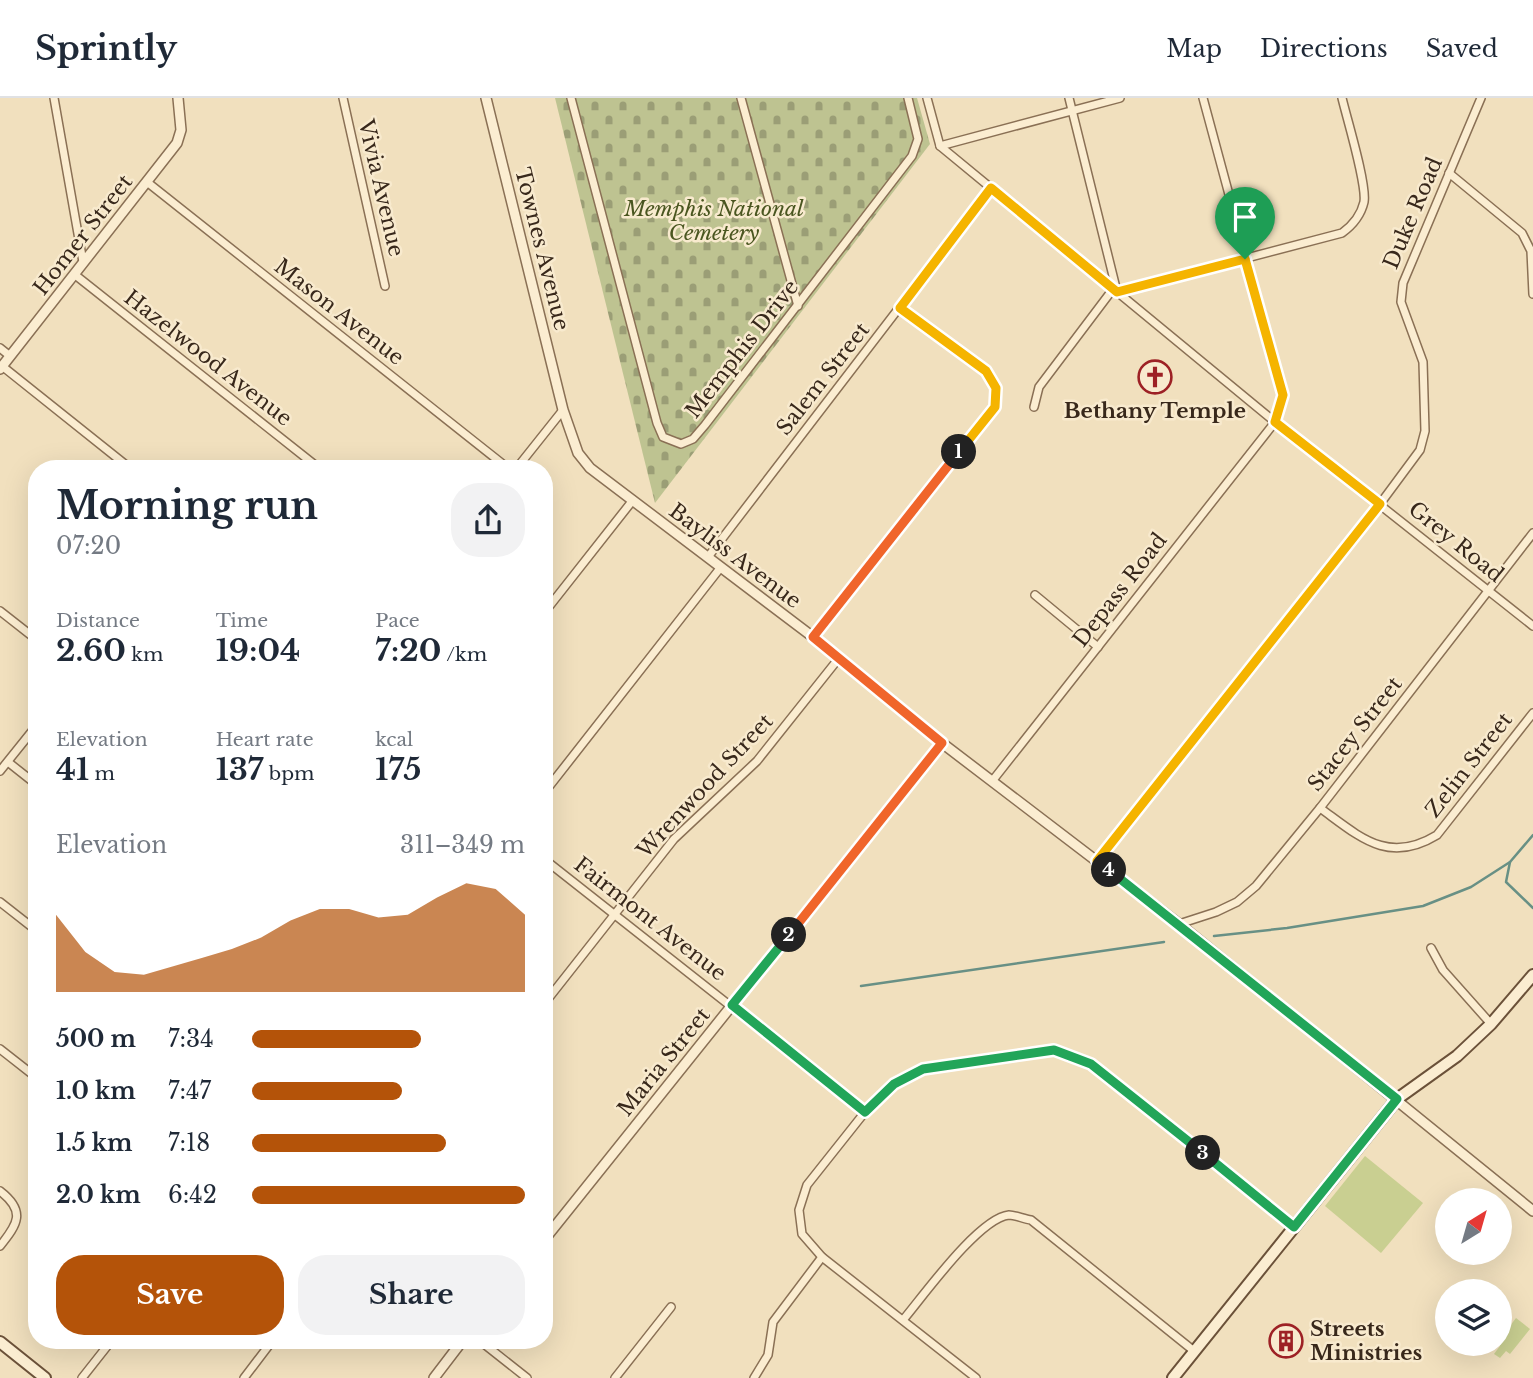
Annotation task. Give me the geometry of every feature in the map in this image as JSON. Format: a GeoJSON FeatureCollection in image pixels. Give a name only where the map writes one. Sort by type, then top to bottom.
{"type":"FeatureCollection","features":[{"type":"Feature","properties":{"kind":"main road"},"geometry":{"type":"LineString","coordinates":[[1173,1378],[1397,1099],[1457,1056],[1531,982]]}},
{"type":"Feature","properties":{"kind":"main road"},"geometry":{"type":"LineString","coordinates":[[0,1342],[45,1378]]}},
{"type":"Feature","properties":{"kind":"street"},"geometry":{"type":"LineString","coordinates":[[54,98],[83,262]]}},
{"type":"Feature","properties":{"kind":"street","name":"Homer Street"},"geometry":{"type":"LineString","coordinates":[[1,368],[177,143],[181,117],[178,98]]}},
{"type":"Feature","properties":{"kind":"street","name":"Vivia Avenue"},"geometry":{"type":"LineString","coordinates":[[343,98],[385,286]]}},
{"type":"Feature","properties":{"kind":"street","name":"Townes Avenue"},"geometry":{"type":"LineString","coordinates":[[486,98],[563,410]]}},
{"type":"Feature","properties":{"kind":"street","name":"Memphis Drive"},"geometry":{"type":"LineString","coordinates":[[571,98],[657,423],[663,437],[681,444],[693,439],[912,156],[918,139],[908,98]]}},
{"type":"Feature","properties":{"kind":"street"},"geometry":{"type":"LineString","coordinates":[[741,98],[797,306]]}},
{"type":"Feature","properties":{"kind":"street"},"geometry":{"type":"LineString","coordinates":[[927,98],[940,146],[1119,98]]}},
{"type":"Feature","properties":{"kind":"street"},"geometry":{"type":"LineString","coordinates":[[1069,98],[1115,290]]}},
{"type":"Feature","properties":{"kind":"street"},"geometry":{"type":"LineString","coordinates":[[1203,98],[1283,395],[1275,422]]}},
{"type":"Feature","properties":{"kind":"street"},"geometry":{"type":"LineString","coordinates":[[1034,407],[1039,387],[1115,290],[1342,233],[1352,226],[1364,200],[1363,183],[1342,98]]}},
{"type":"Feature","properties":{"kind":"street","name":"Duke Road"},"geometry":{"type":"LineString","coordinates":[[1097,861],[1420,450],[1424,431],[1423,362],[1401,302],[1403,283],[1480,98]]}},
{"type":"Feature","properties":{"kind":"street","name":"Grey Road"},"geometry":{"type":"LineString","coordinates":[[940,146],[1275,422],[1533,626]]}},
{"type":"Feature","properties":{"kind":"street"},"geometry":{"type":"LineString","coordinates":[[1449,173],[1522,233],[1531,251],[1533,294]]}},
{"type":"Feature","properties":{"kind":"street","name":"Mason Avenue"},"geometry":{"type":"LineString","coordinates":[[147,182],[498,460]]}},
{"type":"Feature","properties":{"kind":"street","name":"Salem Street"},"geometry":{"type":"LineString","coordinates":[[708,557],[991,188]]}},
{"type":"Feature","properties":{"kind":"street","name":"Hazelwood Avenue"},"geometry":{"type":"LineString","coordinates":[[74,274],[309,460]]}},
{"type":"Feature","properties":{"kind":"street"},"geometry":{"type":"LineString","coordinates":[[813,637],[995,407],[996,388],[986,371],[900,308]]}},
{"type":"Feature","properties":{"kind":"street"},"geometry":{"type":"LineString","coordinates":[[0,348],[10,356]]}},
{"type":"Feature","properties":{"kind":"street"},"geometry":{"type":"LineString","coordinates":[[1,368],[119,460]]}},
{"type":"Feature","properties":{"kind":"street"},"geometry":{"type":"LineString","coordinates":[[523,460],[563,410]]}},
{"type":"Feature","properties":{"kind":"street","name":"Bayliss Avenue"},"geometry":{"type":"LineString","coordinates":[[563,410],[578,453],[590,468],[839,657],[942,743],[1179,923],[1533,1211]]}},
{"type":"Feature","properties":{"kind":"street","name":"Depass Road"},"geometry":{"type":"LineString","coordinates":[[993,780],[1275,422]]}},
{"type":"Feature","properties":{"kind":"street"},"geometry":{"type":"LineString","coordinates":[[553,601],[633,500]]}},
{"type":"Feature","properties":{"kind":"street","name":"Stacey Street"},"geometry":{"type":"LineString","coordinates":[[1179,923],[1216,912],[1237,902],[1256,886],[1320,808],[1533,533]]}},
{"type":"Feature","properties":{"kind":"street"},"geometry":{"type":"LineString","coordinates":[[553,782],[721,567]]}},
{"type":"Feature","properties":{"kind":"street"},"geometry":{"type":"LineString","coordinates":[[1035,595],[1098,647]]}},
{"type":"Feature","properties":{"kind":"street"},"geometry":{"type":"LineString","coordinates":[[0,611],[28,633]]}},
{"type":"Feature","properties":{"kind":"street","name":"Wrenwood Street"},"geometry":{"type":"LineString","coordinates":[[553,993],[674,839],[757,761],[839,657]]}},
{"type":"Feature","properties":{"kind":"street","name":"Zelin Street"},"geometry":{"type":"LineString","coordinates":[[1320,808],[1367,842],[1391,848],[1419,846],[1437,835],[1533,713]]}},
{"type":"Feature","properties":{"kind":"street"},"geometry":{"type":"LineString","coordinates":[[0,771],[28,736]]}},
{"type":"Feature","properties":{"kind":"street","name":"Maria Street"},"geometry":{"type":"LineString","coordinates":[[553,1229],[942,743]]}},
{"type":"Feature","properties":{"kind":"street"},"geometry":{"type":"LineString","coordinates":[[8,762],[28,778]]}},
{"type":"Feature","properties":{"kind":"street","name":"Fairmont Avenue"},"geometry":{"type":"LineString","coordinates":[[553,866],[865,1112]]}},
{"type":"Feature","properties":{"kind":"street"},"geometry":{"type":"LineString","coordinates":[[0,902],[28,924]]}},
{"type":"Feature","properties":{"kind":"street"},"geometry":{"type":"LineString","coordinates":[[1431,948],[1443,970],[1491,1024]]}},
{"type":"Feature","properties":{"kind":"street"},"geometry":{"type":"LineString","coordinates":[[0,1049],[28,1070]]}},
{"type":"Feature","properties":{"kind":"street"},"geometry":{"type":"LineString","coordinates":[[976,1378],[822,1257],[802,1234],[799,1209],[807,1185],[865,1112],[894,1084],[923,1069],[1054,1050],[1091,1064],[1294,1227]]}},
{"type":"Feature","properties":{"kind":"street"},"geometry":{"type":"LineString","coordinates":[[0,1191],[12,1200],[17,1213],[15,1226],[0,1247]]}},
{"type":"Feature","properties":{"kind":"street"},"geometry":{"type":"LineString","coordinates":[[904,1320],[967,1244],[990,1222],[1010,1215],[1031,1220],[1194,1351]]}},
{"type":"Feature","properties":{"kind":"street"},"geometry":{"type":"LineString","coordinates":[[755,1378],[768,1355],[773,1322],[822,1257]]}},
{"type":"Feature","properties":{"kind":"street"},"geometry":{"type":"LineString","coordinates":[[615,1378],[671,1307]]}},
{"type":"Feature","properties":{"kind":"street"},"geometry":{"type":"LineString","coordinates":[[82,1378],[105,1349]]}},
{"type":"Feature","properties":{"kind":"street"},"geometry":{"type":"LineString","coordinates":[[244,1378],[266,1349]]}},
{"type":"Feature","properties":{"kind":"street"},"geometry":{"type":"LineString","coordinates":[[434,1378],[456,1349]]}},
{"type":"Feature","properties":{"kind":"street"},"geometry":{"type":"LineString","coordinates":[[490,1349],[527,1378]]}},
{"type":"Feature","properties":{"kind":"green space","name":"Memphis National Cemetery"},"geometry":{"type":"Polygon","coordinates":[[[555,98],[917,98],[930,144],[655,503],[555,98]]]}},
{"type":"Feature","properties":{"kind":"green space"},"geometry":{"type":"Polygon","coordinates":[[[1365,1156],[1423,1203],[1381,1253],[1325,1206],[1365,1156]]]}},
{"type":"Feature","properties":{"kind":"green space"},"geometry":{"type":"Polygon","coordinates":[[[1516,1318],[1530,1329],[1512,1352],[1512,1323],[1516,1318]]]}},
{"type":"Feature","properties":{"kind":"waterway"},"geometry":{"type":"LineString","coordinates":[[1533,835],[1510,862],[1506,882],[1533,908]]}},
{"type":"Feature","properties":{"kind":"waterway"},"geometry":{"type":"LineString","coordinates":[[1214,936],[1287,928],[1423,906],[1471,887],[1510,862]]}},
{"type":"Feature","properties":{"kind":"waterway"},"geometry":{"type":"LineString","coordinates":[[861,986],[1164,942]]}},
{"type":"Feature","properties":{"kind":"place","name":"Bethany Temple"},"geometry":{"type":"Point","coordinates":[1155,377]}},
{"type":"Feature","properties":{"kind":"place","name":"Streets Ministries"},"geometry":{"type":"Point","coordinates":[1286,1341]}},
{"type":"Feature","properties":{"kind":"route"},"geometry":{"type":"LineString","coordinates":[[991,188],[1117,292],[1245,259],[1283,395],[1275,422],[1380,504],[1097,861],[1179,923],[1397,1099],[1294,1227],[1091,1064],[1071,1056],[1054,1050],[923,1069],[894,1084],[865,1112],[732,1005],[942,743],[813,637],[995,407],[996,388],[986,371],[900,308],[991,188]]}}]}
